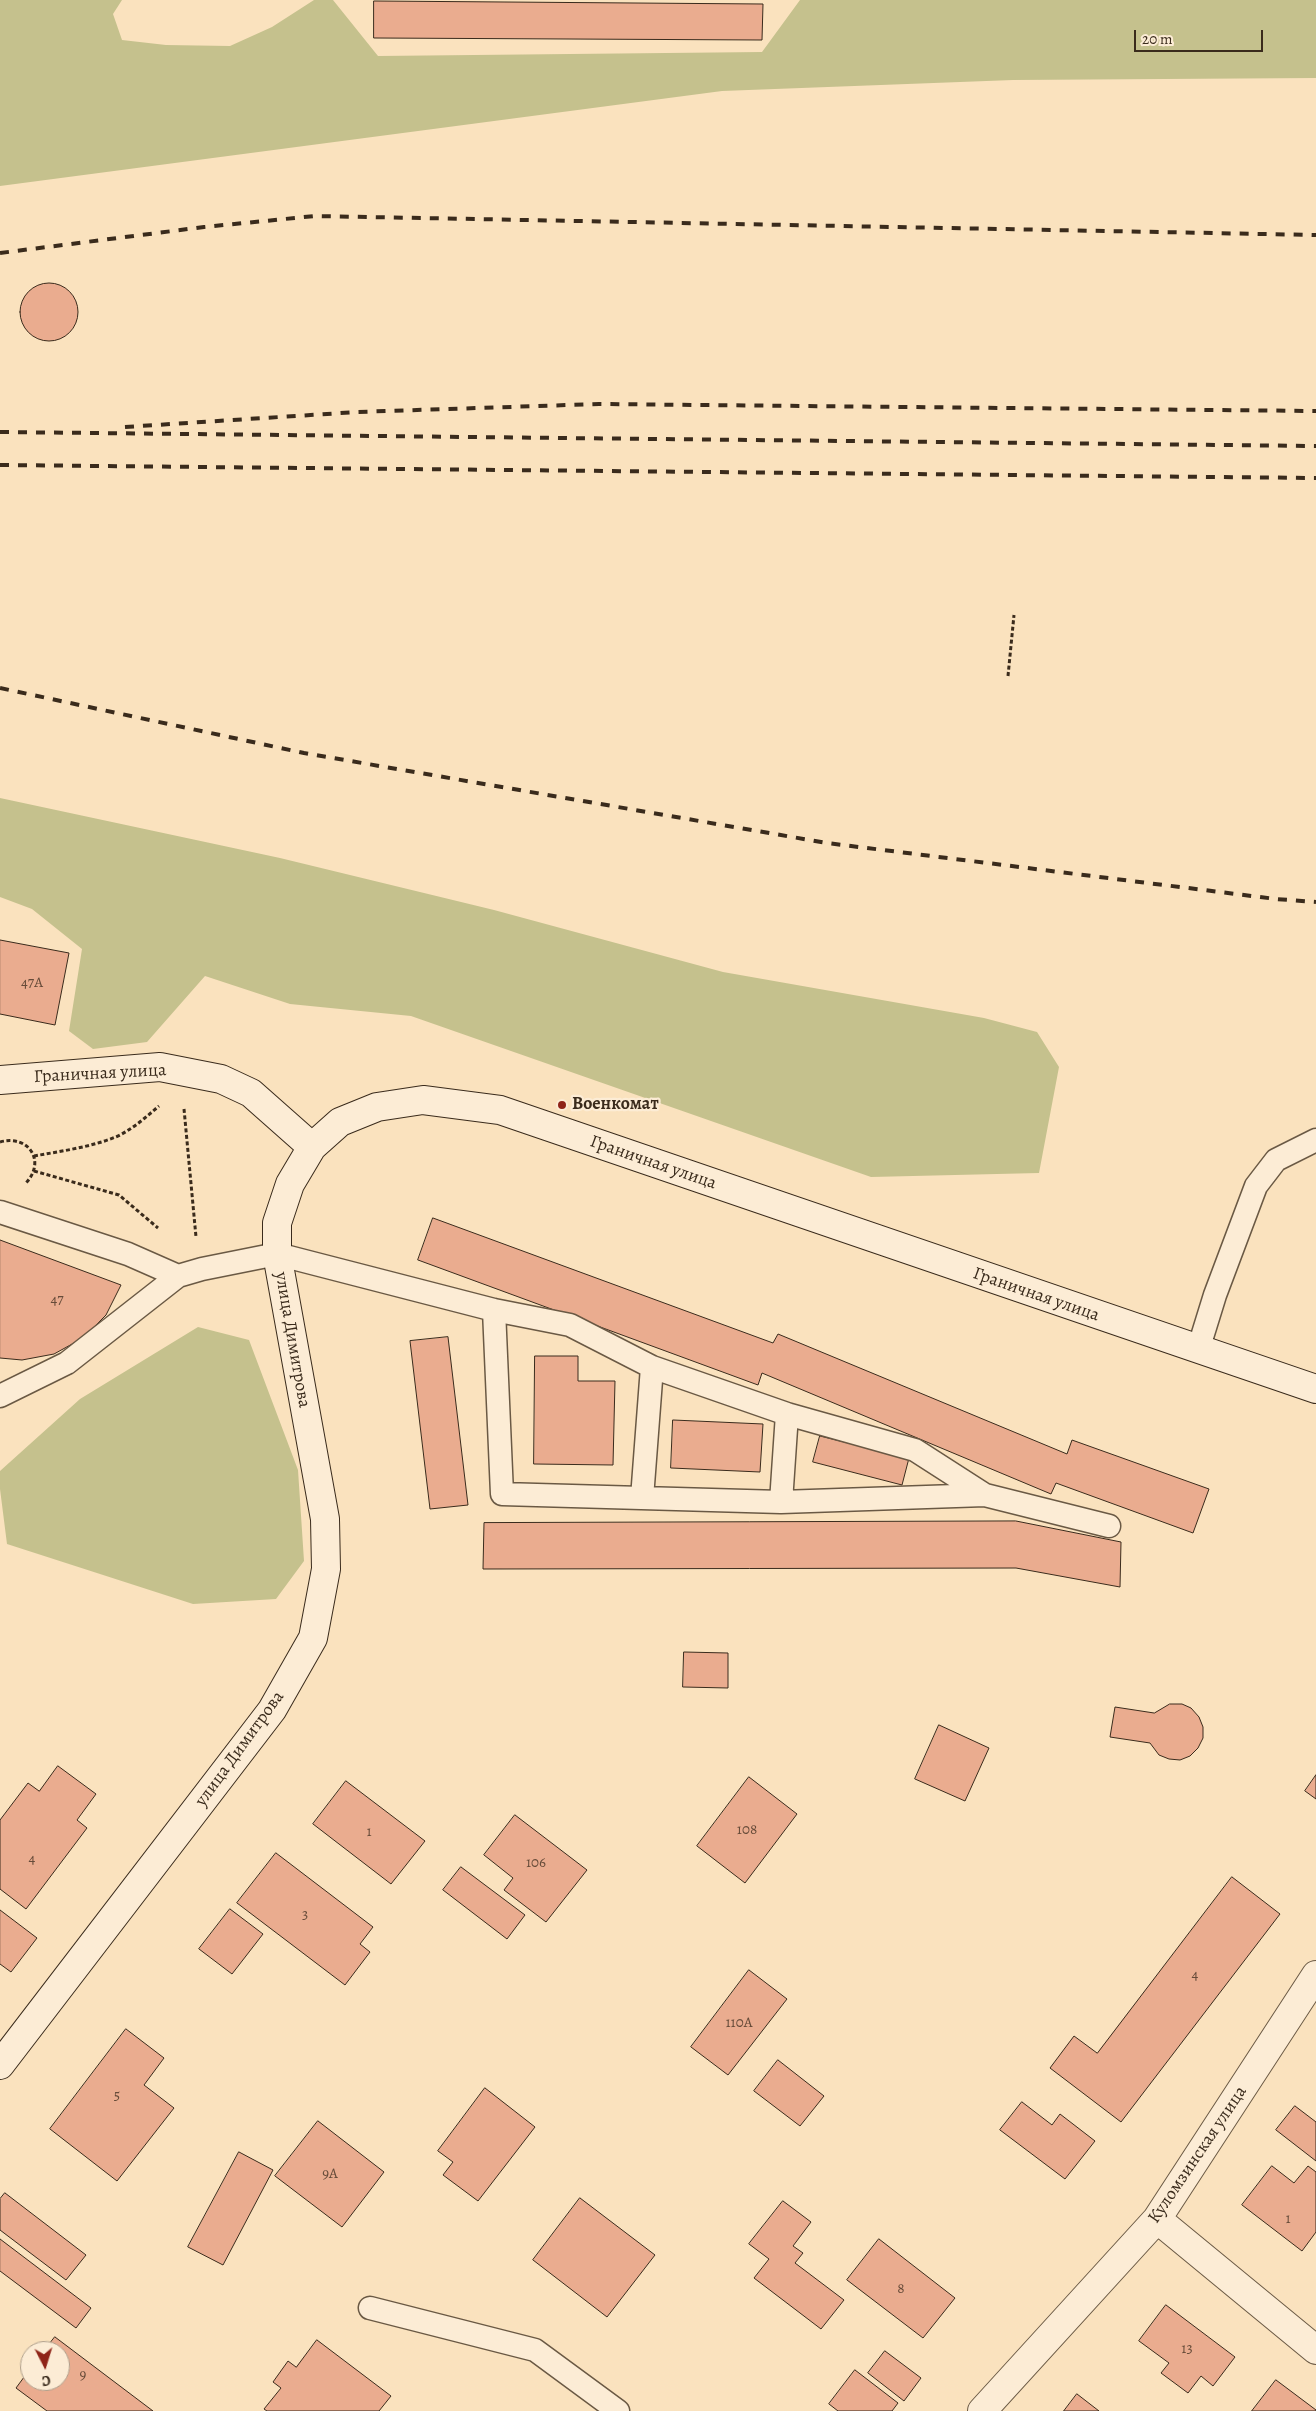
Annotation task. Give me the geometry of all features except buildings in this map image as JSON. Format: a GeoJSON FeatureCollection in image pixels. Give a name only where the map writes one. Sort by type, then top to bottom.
{"type":"FeatureCollection","features":[{"type":"Feature","properties":{"kind":"main road","name":"Граничная улица"},"geometry":{"type":"LineString","coordinates":[[0,1080],[160,1067],[182,1078],[221,1079],[251,1093],[312,1147],[340,1122],[377,1108],[423,1100],[500,1110],[1316,1389]]}},
{"type":"Feature","properties":{"kind":"main road","name":"улица Димитрова"},"geometry":{"type":"LineString","coordinates":[[0,2065],[272,1710],[313,1638],[326,1569],[325,1519],[277,1254],[277,1223],[290,1184],[312,1147]]}},
{"type":"Feature","properties":{"kind":"main road","name":"Куломзинская улица"},"geometry":{"type":"LineString","coordinates":[[982,2411],[1157,2219],[1316,1975]]}},
{"type":"Feature","properties":{"kind":"main road"},"geometry":{"type":"LineString","coordinates":[[1157,2219],[1316,2350]]}},
{"type":"Feature","properties":{"kind":"lane"},"geometry":{"type":"LineString","coordinates":[[1198,1350],[1215,1295],[1256,1186],[1276,1160],[1316,1140]]}},
{"type":"Feature","properties":{"kind":"lane"},"geometry":{"type":"LineString","coordinates":[[0,1212],[128,1254],[178,1276]]}},
{"type":"Feature","properties":{"kind":"lane"},"geometry":{"type":"LineString","coordinates":[[0,1396],[67,1363],[178,1276],[202,1269],[277,1254],[494,1310],[570,1325],[652,1367],[787,1414],[915,1450],[986,1495]]}},
{"type":"Feature","properties":{"kind":"lane"},"geometry":{"type":"LineString","coordinates":[[494,1310],[502,1494],[781,1502],[986,1495],[1109,1526]]}},
{"type":"Feature","properties":{"kind":"lane"},"geometry":{"type":"LineString","coordinates":[[642,1498],[652,1367]]}},
{"type":"Feature","properties":{"kind":"lane"},"geometry":{"type":"LineString","coordinates":[[781,1502],[787,1414]]}},
{"type":"Feature","properties":{"kind":"lane"},"geometry":{"type":"LineString","coordinates":[[370,2308],[534,2350],[618,2411]]}},
{"type":"Feature","properties":{"kind":"path"},"geometry":{"type":"LineString","coordinates":[[1008,676],[1014,615]]}},
{"type":"Feature","properties":{"kind":"path"},"geometry":{"type":"LineString","coordinates":[[34,1156],[77,1148],[117,1136],[138,1124],[182,1078]]}},
{"type":"Feature","properties":{"kind":"path"},"geometry":{"type":"LineString","coordinates":[[182,1078],[195,1228],[202,1269]]}},
{"type":"Feature","properties":{"kind":"path"},"geometry":{"type":"LineString","coordinates":[[0,1142],[8,1140],[24,1143],[34,1156],[34,1171],[25,1184],[18,1187]]}},
{"type":"Feature","properties":{"kind":"path"},"geometry":{"type":"LineString","coordinates":[[34,1171],[119,1195],[161,1231]]}},
{"type":"Feature","properties":{"kind":"shaded area"},"geometry":{"type":"Polygon","coordinates":[[[0,0],[122,0],[113,14],[122,40],[166,45],[230,46],[272,27],[314,0],[333,0],[378,56],[762,52],[800,0],[1316,0],[1316,78],[1013,80],[722,91],[0,186],[0,0]]]}},
{"type":"Feature","properties":{"kind":"shaded area"},"geometry":{"type":"Polygon","coordinates":[[[0,798],[280,858],[494,910],[723,972],[984,1018],[1037,1032],[1059,1067],[1039,1173],[871,1177],[411,1016],[290,1004],[205,976],[147,1042],[93,1049],[69,1031],[82,949],[32,909],[0,897],[0,798]]]}},
{"type":"Feature","properties":{"kind":"shaded area"},"geometry":{"type":"Polygon","coordinates":[[[198,1327],[249,1340],[298,1470],[304,1561],[276,1599],[193,1604],[7,1544],[0,1489],[0,1471],[80,1399],[198,1327]]]}},
{"type":"Feature","properties":{"kind":"railway"},"geometry":{"type":"LineString","coordinates":[[0,253],[204,227],[315,216],[1316,235]]}},
{"type":"Feature","properties":{"kind":"railway"},"geometry":{"type":"LineString","coordinates":[[125,427],[357,412],[599,404],[1316,411]]}},
{"type":"Feature","properties":{"kind":"railway"},"geometry":{"type":"LineString","coordinates":[[0,432],[1316,446]]}},
{"type":"Feature","properties":{"kind":"railway"},"geometry":{"type":"LineString","coordinates":[[0,465],[1316,478]]}},
{"type":"Feature","properties":{"kind":"railway"},"geometry":{"type":"LineString","coordinates":[[0,688],[304,753],[827,843],[1276,899],[1316,902]]}},
{"type":"Feature","properties":{"kind":"place","name":"Военкомат"},"geometry":{"type":"Point","coordinates":[562,1105]}}]}
